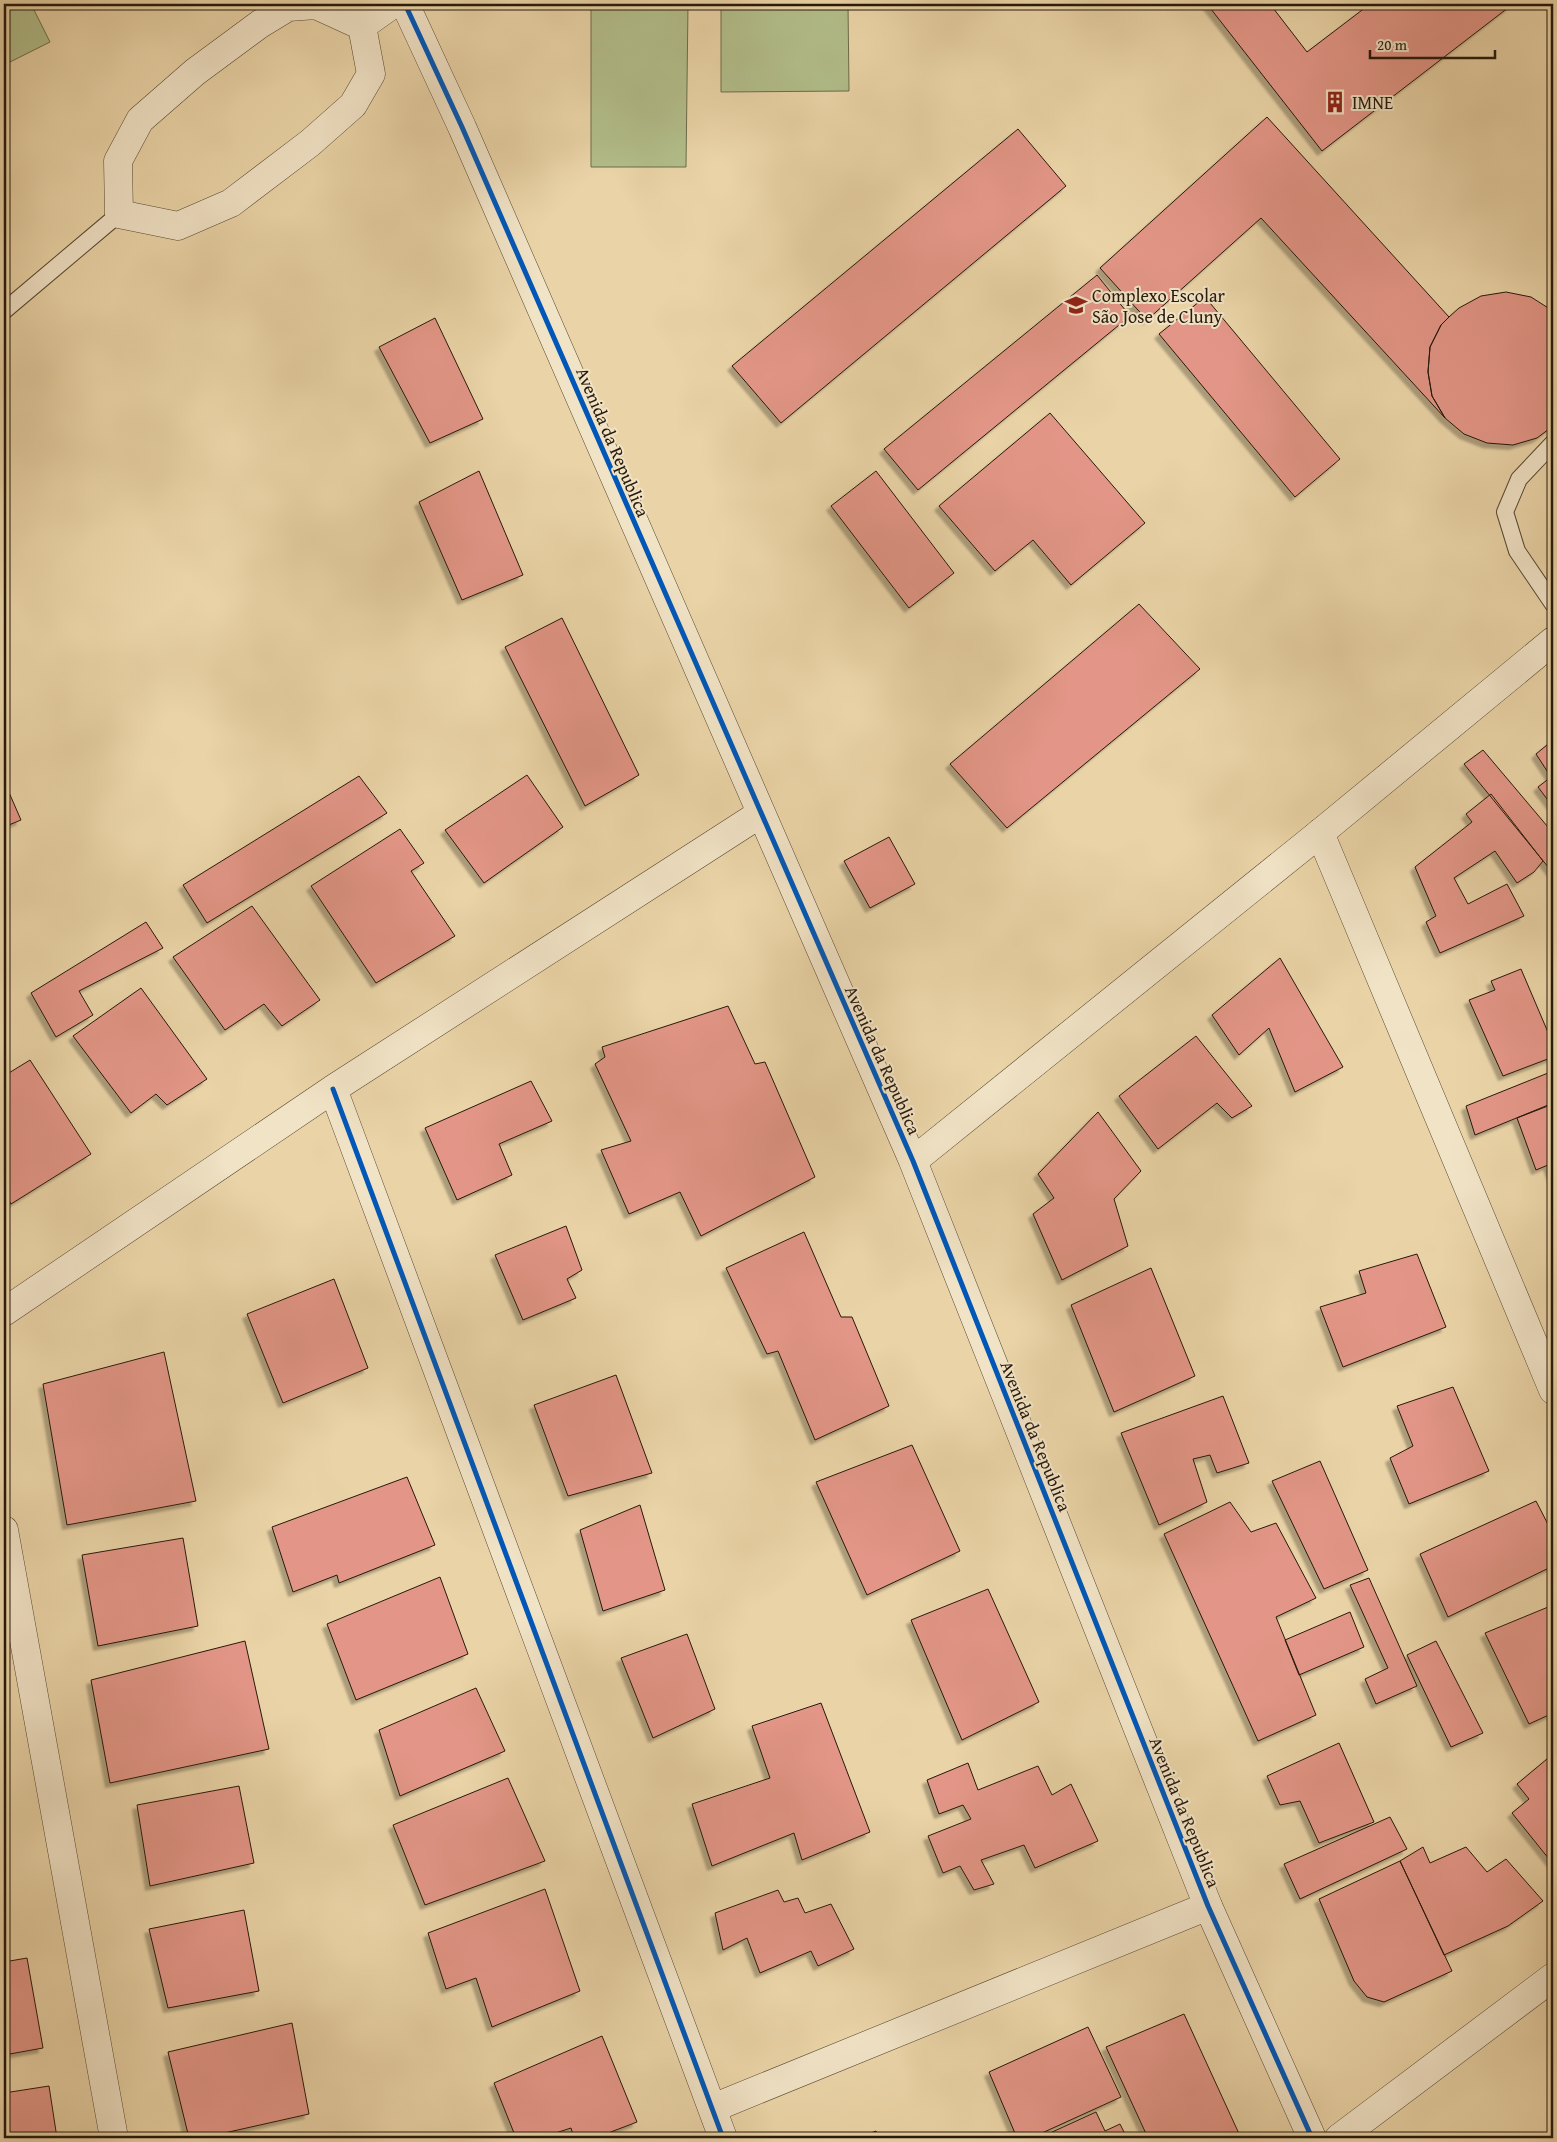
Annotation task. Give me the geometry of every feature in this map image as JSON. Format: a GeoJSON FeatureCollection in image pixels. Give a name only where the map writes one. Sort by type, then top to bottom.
{"type":"FeatureCollection","features":[{"type":"Feature","properties":{"kind":"street"},"geometry":{"type":"LineString","coordinates":[[362,26],[393,4]]}},
{"type":"Feature","properties":{"kind":"street","name":"Avenida da Republica"},"geometry":{"type":"LineString","coordinates":[[405,4],[466,136],[760,814],[913,1161],[1208,1906],[1312,2138]]}},
{"type":"Feature","properties":{"kind":"street"},"geometry":{"type":"LineString","coordinates":[[316,5],[362,26],[370,74],[353,105],[310,143],[231,202],[178,226],[119,214],[118,161],[140,120],[195,72],[260,24],[288,7],[316,5]]}},
{"type":"Feature","properties":{"kind":"street"},"geometry":{"type":"LineString","coordinates":[[913,1161],[1320,833],[1553,641]]}},
{"type":"Feature","properties":{"kind":"street"},"geometry":{"type":"LineString","coordinates":[[4,1312],[333,1089],[760,814]]}},
{"type":"Feature","properties":{"kind":"street"},"geometry":{"type":"LineString","coordinates":[[1320,833],[1553,1390]]}},
{"type":"Feature","properties":{"kind":"street"},"geometry":{"type":"LineString","coordinates":[[333,1089],[713,2108],[722,2138]]}},
{"type":"Feature","properties":{"kind":"street"},"geometry":{"type":"LineString","coordinates":[[4,1530],[114,2138]]}},
{"type":"Feature","properties":{"kind":"street"},"geometry":{"type":"LineString","coordinates":[[713,2108],[1208,1906]]}},
{"type":"Feature","properties":{"kind":"street"},"geometry":{"type":"LineString","coordinates":[[1339,2138],[1553,1977]]}},
{"type":"Feature","properties":{"kind":"lane"},"geometry":{"type":"LineString","coordinates":[[4,312],[119,214]]}},
{"type":"Feature","properties":{"kind":"lane"},"geometry":{"type":"LineString","coordinates":[[1553,443],[1519,478],[1505,512],[1517,551],[1553,604]]}},
{"type":"Feature","properties":{"kind":"green space"},"geometry":{"type":"Polygon","coordinates":[[[4,4],[31,4],[50,42],[4,65],[4,4]]]}},
{"type":"Feature","properties":{"kind":"green space"},"geometry":{"type":"Polygon","coordinates":[[[591,4],[688,4],[686,167],[591,167],[591,4]]]}},
{"type":"Feature","properties":{"kind":"green space"},"geometry":{"type":"Polygon","coordinates":[[[721,4],[848,4],[849,91],[721,92],[721,4]]]}},
{"type":"Feature","properties":{"kind":"building","name":"IMNE"},"geometry":{"type":"Polygon","coordinates":[[[1207,4],[1270,4],[1307,52],[1370,4],[1513,4],[1322,151],[1207,4]]]}},
{"type":"Feature","properties":{"kind":"building"},"geometry":{"type":"Polygon","coordinates":[[[1267,117],[1449,317],[1441,325],[1430,347],[1428,372],[1432,396],[1445,418],[1261,218],[1147,320],[1100,268],[1267,117]]]}},
{"type":"Feature","properties":{"kind":"building"},"geometry":{"type":"Polygon","coordinates":[[[1018,129],[1066,186],[781,423],[732,366],[1018,129]]]}},
{"type":"Feature","properties":{"kind":"building"},"geometry":{"type":"Polygon","coordinates":[[[1097,275],[1130,316],[918,490],[884,449],[1097,275]]]}},
{"type":"Feature","properties":{"kind":"building"},"geometry":{"type":"Polygon","coordinates":[[[1506,292],[1531,297],[1553,311],[1553,426],[1537,438],[1513,445],[1487,443],[1464,434],[1445,418],[1432,396],[1428,372],[1430,347],[1441,325],[1459,308],[1481,296],[1506,292]]]}},
{"type":"Feature","properties":{"kind":"building"},"geometry":{"type":"Polygon","coordinates":[[[1205,297],[1340,459],[1295,497],[1159,334],[1205,297]]]}},
{"type":"Feature","properties":{"kind":"building"},"geometry":{"type":"Polygon","coordinates":[[[435,318],[483,419],[430,443],[379,347],[435,318]]]}},
{"type":"Feature","properties":{"kind":"building"},"geometry":{"type":"Polygon","coordinates":[[[1050,413],[1145,523],[1071,585],[1033,540],[995,571],[939,506],[1050,413]]]}},
{"type":"Feature","properties":{"kind":"building"},"geometry":{"type":"Polygon","coordinates":[[[479,471],[523,575],[462,600],[419,502],[479,471]]]}},
{"type":"Feature","properties":{"kind":"building"},"geometry":{"type":"Polygon","coordinates":[[[876,471],[954,573],[909,608],[831,506],[876,471]]]}},
{"type":"Feature","properties":{"kind":"building"},"geometry":{"type":"Polygon","coordinates":[[[1139,604],[1200,669],[1007,828],[950,764],[1139,604]]]}},
{"type":"Feature","properties":{"kind":"building"},"geometry":{"type":"Polygon","coordinates":[[[562,618],[639,775],[585,806],[505,647],[562,618]]]}},
{"type":"Feature","properties":{"kind":"building"},"geometry":{"type":"Polygon","coordinates":[[[1553,740],[1553,807],[1538,787],[1551,777],[1536,754],[1553,740]]]}},
{"type":"Feature","properties":{"kind":"building"},"geometry":{"type":"Polygon","coordinates":[[[1483,750],[1553,833],[1553,873],[1464,764],[1483,750]]]}},
{"type":"Feature","properties":{"kind":"building"},"geometry":{"type":"Polygon","coordinates":[[[527,775],[563,827],[484,883],[445,830],[527,775]]]}},
{"type":"Feature","properties":{"kind":"building"},"geometry":{"type":"Polygon","coordinates":[[[359,776],[387,813],[207,923],[183,885],[359,776]]]}},
{"type":"Feature","properties":{"kind":"building"},"geometry":{"type":"Polygon","coordinates":[[[4,781],[21,820],[4,827],[4,781]]]}},
{"type":"Feature","properties":{"kind":"building"},"geometry":{"type":"Polygon","coordinates":[[[1491,794],[1543,861],[1534,872],[1517,883],[1495,851],[1454,878],[1468,904],[1507,884],[1524,916],[1440,953],[1426,922],[1436,916],[1415,867],[1472,822],[1466,814],[1491,794]]]}},
{"type":"Feature","properties":{"kind":"building"},"geometry":{"type":"Polygon","coordinates":[[[400,829],[424,863],[411,871],[455,936],[376,983],[311,886],[400,829]]]}},
{"type":"Feature","properties":{"kind":"building"},"geometry":{"type":"Polygon","coordinates":[[[889,837],[915,884],[870,908],[844,861],[889,837]]]}},
{"type":"Feature","properties":{"kind":"building"},"geometry":{"type":"Polygon","coordinates":[[[252,906],[320,1000],[282,1026],[264,1004],[225,1030],[173,957],[252,906]]]}},
{"type":"Feature","properties":{"kind":"building"},"geometry":{"type":"Polygon","coordinates":[[[146,922],[163,948],[79,991],[93,1015],[56,1037],[31,993],[146,922]]]}},
{"type":"Feature","properties":{"kind":"building"},"geometry":{"type":"Polygon","coordinates":[[[1280,958],[1343,1067],[1295,1092],[1269,1028],[1239,1055],[1212,1015],[1280,958]]]}},
{"type":"Feature","properties":{"kind":"building"},"geometry":{"type":"Polygon","coordinates":[[[1521,969],[1553,1044],[1553,1057],[1503,1076],[1469,1000],[1495,990],[1491,981],[1521,969]]]}},
{"type":"Feature","properties":{"kind":"building"},"geometry":{"type":"Polygon","coordinates":[[[141,988],[207,1079],[167,1105],[156,1094],[131,1113],[73,1036],[141,988]]]}},
{"type":"Feature","properties":{"kind":"building"},"geometry":{"type":"Polygon","coordinates":[[[728,1006],[755,1064],[765,1062],[815,1177],[701,1236],[680,1192],[629,1214],[601,1150],[631,1141],[595,1064],[605,1057],[602,1047],[728,1006]]]}},
{"type":"Feature","properties":{"kind":"building"},"geometry":{"type":"Polygon","coordinates":[[[1196,1036],[1252,1106],[1232,1118],[1217,1103],[1158,1149],[1119,1096],[1196,1036]]]}},
{"type":"Feature","properties":{"kind":"building"},"geometry":{"type":"Polygon","coordinates":[[[30,1060],[91,1154],[11,1204],[4,1192],[4,1076],[30,1060]]]}},
{"type":"Feature","properties":{"kind":"building"},"geometry":{"type":"Polygon","coordinates":[[[1553,1071],[1553,1103],[1475,1135],[1466,1106],[1553,1071]]]}},
{"type":"Feature","properties":{"kind":"building"},"geometry":{"type":"Polygon","coordinates":[[[531,1081],[552,1121],[499,1144],[512,1175],[457,1200],[425,1128],[531,1081]]]}},
{"type":"Feature","properties":{"kind":"building"},"geometry":{"type":"Polygon","coordinates":[[[1553,1104],[1553,1179],[1548,1165],[1536,1170],[1517,1118],[1553,1104]]]}},
{"type":"Feature","properties":{"kind":"building"},"geometry":{"type":"Polygon","coordinates":[[[1098,1112],[1141,1171],[1114,1199],[1128,1246],[1062,1280],[1033,1214],[1054,1198],[1038,1174],[1098,1112]]]}},
{"type":"Feature","properties":{"kind":"building"},"geometry":{"type":"Polygon","coordinates":[[[566,1226],[582,1270],[567,1279],[576,1298],[523,1320],[495,1255],[566,1226]]]}},
{"type":"Feature","properties":{"kind":"building"},"geometry":{"type":"Polygon","coordinates":[[[804,1232],[841,1317],[852,1317],[889,1406],[815,1440],[778,1351],[767,1354],[726,1268],[804,1232]]]}},
{"type":"Feature","properties":{"kind":"building"},"geometry":{"type":"Polygon","coordinates":[[[1417,1254],[1446,1327],[1343,1367],[1320,1307],[1366,1293],[1359,1271],[1417,1254]]]}},
{"type":"Feature","properties":{"kind":"building"},"geometry":{"type":"Polygon","coordinates":[[[1151,1268],[1195,1376],[1114,1412],[1071,1305],[1151,1268]]]}},
{"type":"Feature","properties":{"kind":"building"},"geometry":{"type":"Polygon","coordinates":[[[334,1279],[368,1368],[283,1403],[247,1314],[334,1279]]]}},
{"type":"Feature","properties":{"kind":"building"},"geometry":{"type":"Polygon","coordinates":[[[164,1352],[196,1501],[67,1525],[43,1384],[164,1352]]]}},
{"type":"Feature","properties":{"kind":"building"},"geometry":{"type":"Polygon","coordinates":[[[616,1375],[652,1473],[568,1496],[534,1405],[616,1375]]]}},
{"type":"Feature","properties":{"kind":"building"},"geometry":{"type":"Polygon","coordinates":[[[1453,1387],[1489,1471],[1409,1504],[1390,1458],[1413,1446],[1397,1406],[1453,1387]]]}},
{"type":"Feature","properties":{"kind":"building"},"geometry":{"type":"Polygon","coordinates":[[[1223,1396],[1249,1463],[1217,1473],[1210,1455],[1193,1459],[1207,1502],[1159,1525],[1121,1433],[1223,1396]]]}},
{"type":"Feature","properties":{"kind":"building"},"geometry":{"type":"Polygon","coordinates":[[[912,1445],[960,1551],[867,1595],[816,1482],[912,1445]]]}},
{"type":"Feature","properties":{"kind":"building"},"geometry":{"type":"Polygon","coordinates":[[[1320,1461],[1368,1570],[1324,1589],[1272,1481],[1320,1461]]]}},
{"type":"Feature","properties":{"kind":"building"},"geometry":{"type":"Polygon","coordinates":[[[407,1477],[435,1545],[339,1583],[337,1575],[293,1592],[272,1527],[407,1477]]]}},
{"type":"Feature","properties":{"kind":"building"},"geometry":{"type":"Polygon","coordinates":[[[1536,1501],[1553,1534],[1553,1566],[1448,1617],[1420,1554],[1536,1501]]]}},
{"type":"Feature","properties":{"kind":"building"},"geometry":{"type":"Polygon","coordinates":[[[1230,1502],[1251,1532],[1276,1523],[1316,1598],[1276,1617],[1316,1715],[1258,1741],[1164,1534],[1230,1502]]]}},
{"type":"Feature","properties":{"kind":"building"},"geometry":{"type":"Polygon","coordinates":[[[640,1505],[665,1590],[603,1611],[580,1530],[640,1505]]]}},
{"type":"Feature","properties":{"kind":"building"},"geometry":{"type":"Polygon","coordinates":[[[183,1538],[198,1626],[98,1646],[82,1555],[183,1538]]]}},
{"type":"Feature","properties":{"kind":"building"},"geometry":{"type":"Polygon","coordinates":[[[440,1577],[468,1654],[356,1700],[327,1624],[440,1577]]]}},
{"type":"Feature","properties":{"kind":"building"},"geometry":{"type":"Polygon","coordinates":[[[1369,1578],[1417,1686],[1376,1704],[1365,1679],[1388,1668],[1350,1585],[1369,1578]]]}},
{"type":"Feature","properties":{"kind":"building"},"geometry":{"type":"Polygon","coordinates":[[[988,1589],[1039,1702],[962,1740],[911,1620],[988,1589]]]}},
{"type":"Feature","properties":{"kind":"building"},"geometry":{"type":"Polygon","coordinates":[[[1553,1605],[1553,1713],[1529,1724],[1485,1633],[1553,1605]]]}},
{"type":"Feature","properties":{"kind":"building"},"geometry":{"type":"Polygon","coordinates":[[[1350,1612],[1364,1647],[1299,1675],[1285,1640],[1350,1612]]]}},
{"type":"Feature","properties":{"kind":"building"},"geometry":{"type":"Polygon","coordinates":[[[687,1634],[715,1709],[653,1738],[621,1658],[687,1634]]]}},
{"type":"Feature","properties":{"kind":"building"},"geometry":{"type":"Polygon","coordinates":[[[245,1641],[269,1749],[110,1783],[91,1680],[245,1641]]]}},
{"type":"Feature","properties":{"kind":"building"},"geometry":{"type":"Polygon","coordinates":[[[1436,1641],[1483,1733],[1451,1747],[1407,1655],[1436,1641]]]}},
{"type":"Feature","properties":{"kind":"building"},"geometry":{"type":"Polygon","coordinates":[[[476,1688],[505,1751],[400,1796],[379,1730],[476,1688]]]}},
{"type":"Feature","properties":{"kind":"building"},"geometry":{"type":"Polygon","coordinates":[[[821,1703],[870,1832],[802,1860],[794,1833],[712,1866],[692,1804],[770,1778],[752,1726],[821,1703]]]}},
{"type":"Feature","properties":{"kind":"building"},"geometry":{"type":"Polygon","coordinates":[[[1339,1743],[1374,1822],[1319,1843],[1300,1801],[1280,1805],[1267,1776],[1339,1743]]]}},
{"type":"Feature","properties":{"kind":"building"},"geometry":{"type":"Polygon","coordinates":[[[1553,1754],[1553,1864],[1512,1813],[1529,1799],[1517,1784],[1553,1754]]]}},
{"type":"Feature","properties":{"kind":"building"},"geometry":{"type":"Polygon","coordinates":[[[968,1763],[978,1790],[1038,1766],[1052,1795],[1071,1784],[1098,1841],[1035,1868],[1024,1845],[981,1860],[994,1884],[974,1890],[960,1866],[943,1873],[928,1836],[971,1819],[963,1805],[939,1814],[927,1780],[968,1763]]]}},
{"type":"Feature","properties":{"kind":"building"},"geometry":{"type":"Polygon","coordinates":[[[508,1778],[545,1861],[425,1905],[393,1825],[508,1778]]]}},
{"type":"Feature","properties":{"kind":"building"},"geometry":{"type":"Polygon","coordinates":[[[239,1786],[254,1863],[150,1886],[137,1805],[239,1786]]]}},
{"type":"Feature","properties":{"kind":"building"},"geometry":{"type":"Polygon","coordinates":[[[1390,1817],[1407,1849],[1300,1899],[1284,1864],[1390,1817]]]}},
{"type":"Feature","properties":{"kind":"building"},"geometry":{"type":"Polygon","coordinates":[[[1423,1847],[1430,1863],[1466,1847],[1487,1872],[1506,1859],[1543,1901],[1508,1926],[1444,1955],[1400,1861],[1423,1847]]]}},
{"type":"Feature","properties":{"kind":"building"},"geometry":{"type":"Polygon","coordinates":[[[1400,1861],[1452,1971],[1384,2002],[1367,1997],[1354,1981],[1319,1899],[1400,1861]]]}},
{"type":"Feature","properties":{"kind":"building"},"geometry":{"type":"Polygon","coordinates":[[[545,1889],[580,1991],[492,2027],[476,1978],[446,1989],[428,1933],[545,1889]]]}},
{"type":"Feature","properties":{"kind":"building"},"geometry":{"type":"Polygon","coordinates":[[[778,1890],[784,1902],[798,1898],[805,1913],[831,1904],[854,1949],[818,1966],[811,1951],[760,1973],[747,1938],[723,1950],[715,1913],[778,1890]]]}},
{"type":"Feature","properties":{"kind":"building"},"geometry":{"type":"Polygon","coordinates":[[[244,1910],[259,1991],[168,2008],[149,1929],[244,1910]]]}},
{"type":"Feature","properties":{"kind":"building"},"geometry":{"type":"Polygon","coordinates":[[[27,1958],[43,2048],[4,2055],[4,1962],[27,1958]]]}},
{"type":"Feature","properties":{"kind":"building"},"geometry":{"type":"Polygon","coordinates":[[[1184,2014],[1241,2138],[1148,2138],[1106,2047],[1184,2014]]]}},
{"type":"Feature","properties":{"kind":"building"},"geometry":{"type":"Polygon","coordinates":[[[292,2023],[309,2114],[202,2138],[189,2138],[168,2052],[292,2023]]]}},
{"type":"Feature","properties":{"kind":"building"},"geometry":{"type":"Polygon","coordinates":[[[1088,2027],[1121,2097],[1031,2138],[1017,2138],[989,2072],[1088,2027]]]}},
{"type":"Feature","properties":{"kind":"building"},"geometry":{"type":"Polygon","coordinates":[[[602,2036],[637,2122],[595,2138],[574,2138],[571,2128],[540,2138],[516,2138],[494,2083],[602,2036]]]}},
{"type":"Feature","properties":{"kind":"building"},"geometry":{"type":"Polygon","coordinates":[[[49,2086],[57,2138],[4,2138],[4,2093],[49,2086]]]}},
{"type":"Feature","properties":{"kind":"building"},"geometry":{"type":"Polygon","coordinates":[[[1096,2112],[1105,2131],[1120,2124],[1127,2138],[1039,2138],[1096,2112]]]}},
{"type":"Feature","properties":{"kind":"building"},"geometry":{"type":"Polygon","coordinates":[[[876,2131],[879,2138],[858,2138],[876,2131]]]}},
{"type":"Feature","properties":{"kind":"cycle path"},"geometry":{"type":"LineString","coordinates":[[405,4],[462,127],[913,1161],[1208,1906],[1312,2138]]}},
{"type":"Feature","properties":{"kind":"cycle path"},"geometry":{"type":"LineString","coordinates":[[333,1089],[723,2138]]}},
{"type":"Feature","properties":{"kind":"place","name":"IMNE"},"geometry":{"type":"Point","coordinates":[1335,102]}},
{"type":"Feature","properties":{"kind":"place","name":"Complexo Escolar São Jose de Cluny"},"geometry":{"type":"Point","coordinates":[1076,305]}}]}
